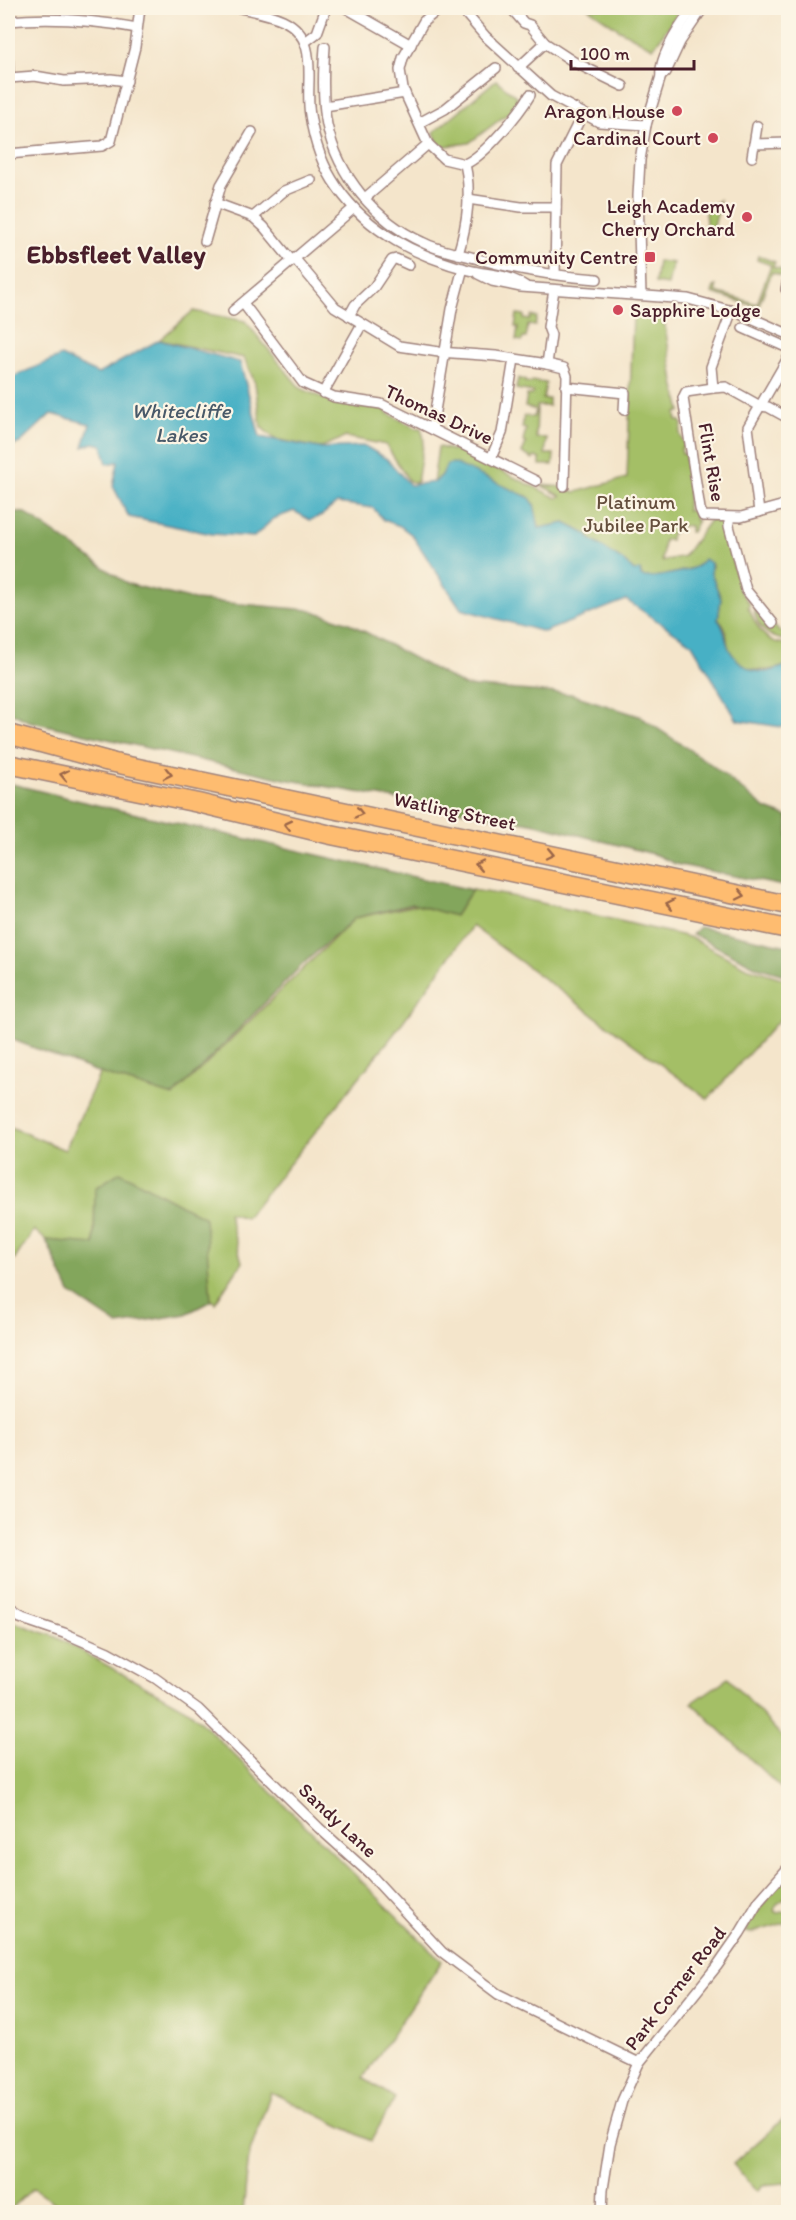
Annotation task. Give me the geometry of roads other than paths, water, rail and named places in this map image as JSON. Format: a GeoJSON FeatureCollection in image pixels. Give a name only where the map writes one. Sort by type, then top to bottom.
{"type":"FeatureCollection","features":[{"type":"Feature","properties":{"kind":"highway"},"geometry":{"type":"LineString","coordinates":[[8,734],[106,761]]}},
{"type":"Feature","properties":{"kind":"highway"},"geometry":{"type":"LineString","coordinates":[[8,741],[106,761]]}},
{"type":"Feature","properties":{"kind":"highway","name":"Watling Street"},"geometry":{"type":"LineString","coordinates":[[106,761],[789,904]]}},
{"type":"Feature","properties":{"kind":"highway"},"geometry":{"type":"LineString","coordinates":[[8,764],[120,786],[331,835],[789,929]]}},
{"type":"Feature","properties":{"kind":"street"},"geometry":{"type":"LineString","coordinates":[[8,154],[102,146],[109,143],[113,138],[127,81],[140,8]]}},
{"type":"Feature","properties":{"kind":"street"},"geometry":{"type":"LineString","coordinates":[[240,8],[285,21],[305,42],[310,60],[309,103],[315,142],[332,179],[354,208],[380,231],[401,245],[434,259],[474,271],[491,281],[521,287],[688,299],[732,310],[789,334]]}},
{"type":"Feature","properties":{"kind":"street"},"geometry":{"type":"LineString","coordinates":[[305,42],[317,32],[326,8]]}},
{"type":"Feature","properties":{"kind":"street"},"geometry":{"type":"LineString","coordinates":[[346,8],[411,45]]}},
{"type":"Feature","properties":{"kind":"street"},"geometry":{"type":"LineString","coordinates":[[440,8],[424,21],[400,70],[405,93],[428,144],[444,159],[465,164],[480,154],[524,106],[530,95]]}},
{"type":"Feature","properties":{"kind":"street"},"geometry":{"type":"LineString","coordinates":[[461,8],[485,36],[550,96],[602,122],[646,125]]}},
{"type":"Feature","properties":{"kind":"street"},"geometry":{"type":"LineString","coordinates":[[511,8],[545,43],[574,62],[623,86]]}},
{"type":"Feature","properties":{"kind":"street"},"geometry":{"type":"LineString","coordinates":[[668,58],[679,29],[693,8]]}},
{"type":"Feature","properties":{"kind":"street"},"geometry":{"type":"LineString","coordinates":[[641,295],[639,188],[641,153],[646,125],[661,76],[660,69],[703,8]]}},
{"type":"Feature","properties":{"kind":"street"},"geometry":{"type":"LineString","coordinates":[[8,21],[53,19],[137,28]]}},
{"type":"Feature","properties":{"kind":"street"},"geometry":{"type":"LineString","coordinates":[[518,68],[545,43]]}},
{"type":"Feature","properties":{"kind":"street"},"geometry":{"type":"LineString","coordinates":[[325,47],[323,81],[325,106],[327,126],[333,146],[348,175],[380,215],[409,236],[429,245],[494,265],[597,279]]}},
{"type":"Feature","properties":{"kind":"street"},"geometry":{"type":"LineString","coordinates":[[8,57],[8,78],[35,76],[64,81],[111,79],[127,81]]}},
{"type":"Feature","properties":{"kind":"street"},"geometry":{"type":"LineString","coordinates":[[419,123],[445,109],[495,68]]}},
{"type":"Feature","properties":{"kind":"street"},"geometry":{"type":"LineString","coordinates":[[325,106],[405,93]]}},
{"type":"Feature","properties":{"kind":"street"},"geometry":{"type":"LineString","coordinates":[[555,274],[557,165],[583,113]]}},
{"type":"Feature","properties":{"kind":"street"},"geometry":{"type":"LineString","coordinates":[[752,157],[757,126]]}},
{"type":"Feature","properties":{"kind":"street"},"geometry":{"type":"LineString","coordinates":[[205,241],[221,185],[252,132]]}},
{"type":"Feature","properties":{"kind":"street"},"geometry":{"type":"LineString","coordinates":[[754,144],[789,143]]}},
{"type":"Feature","properties":{"kind":"street"},"geometry":{"type":"LineString","coordinates":[[365,198],[428,144]]}},
{"type":"Feature","properties":{"kind":"street"},"geometry":{"type":"LineString","coordinates":[[458,254],[466,230],[468,183],[465,164]]}},
{"type":"Feature","properties":{"kind":"street"},"geometry":{"type":"LineString","coordinates":[[253,217],[284,190],[311,180]]}},
{"type":"Feature","properties":{"kind":"street"},"geometry":{"type":"LineString","coordinates":[[468,200],[521,207],[556,207]]}},
{"type":"Feature","properties":{"kind":"street"},"geometry":{"type":"LineString","coordinates":[[215,203],[253,217],[335,307],[399,346],[514,359],[564,368],[567,376],[564,486]]}},
{"type":"Feature","properties":{"kind":"street"},"geometry":{"type":"LineString","coordinates":[[233,311],[354,208]]}},
{"type":"Feature","properties":{"kind":"street"},"geometry":{"type":"LineString","coordinates":[[349,316],[358,302],[374,287],[392,260],[396,259],[409,265]]}},
{"type":"Feature","properties":{"kind":"street"},"geometry":{"type":"LineString","coordinates":[[432,429],[454,301],[463,268]]}},
{"type":"Feature","properties":{"kind":"street"},"geometry":{"type":"LineString","coordinates":[[788,280],[786,289],[789,290]]}},
{"type":"Feature","properties":{"kind":"street"},"geometry":{"type":"LineString","coordinates":[[547,364],[551,335],[548,327],[554,290]]}},
{"type":"Feature","properties":{"kind":"street","name":"Thomas Drive"},"geometry":{"type":"LineString","coordinates":[[243,303],[303,383],[323,393],[345,399],[381,404],[536,481]]}},
{"type":"Feature","properties":{"kind":"street"},"geometry":{"type":"LineString","coordinates":[[732,310],[711,368],[713,387],[725,387],[759,406],[768,407],[789,418]]}},
{"type":"Feature","properties":{"kind":"street"},"geometry":{"type":"LineString","coordinates":[[323,393],[362,324]]}},
{"type":"Feature","properties":{"kind":"street"},"geometry":{"type":"LineString","coordinates":[[743,328],[789,348]]}},
{"type":"Feature","properties":{"kind":"street"},"geometry":{"type":"LineString","coordinates":[[759,512],[748,429],[759,406],[789,358]]}},
{"type":"Feature","properties":{"kind":"street"},"geometry":{"type":"LineString","coordinates":[[491,458],[502,433],[514,359]]}},
{"type":"Feature","properties":{"kind":"street"},"geometry":{"type":"LineString","coordinates":[[566,387],[625,393],[624,410]]}},
{"type":"Feature","properties":{"kind":"street","name":"Flint Rise"},"geometry":{"type":"LineString","coordinates":[[713,387],[686,392],[683,399],[703,516],[729,518],[789,504]]}},
{"type":"Feature","properties":{"kind":"street"},"geometry":{"type":"LineString","coordinates":[[729,518],[729,526],[746,590],[773,623]]}},
{"type":"Feature","properties":{"kind":"street","name":"Sandy Lane"},"geometry":{"type":"LineString","coordinates":[[8,1610],[20,1618],[64,1633],[108,1652],[172,1690],[198,1709],[369,1874],[442,1952],[498,1994],[639,2063]]}},
{"type":"Feature","properties":{"kind":"street","name":"Park Corner Road"},"geometry":{"type":"LineString","coordinates":[[602,2212],[610,2144],[622,2101],[639,2063],[717,1966],[759,1901],[789,1868]]}},
{"type":"Feature","properties":{"kind":"water","name":"Whitecliffe Lakes"},"geometry":{"type":"Polygon","coordinates":[[[159,340],[240,362],[260,437],[319,448],[365,446],[387,459],[410,485],[435,482],[442,475],[447,464],[454,463],[530,498],[534,504],[539,528],[565,523],[588,535],[590,539],[625,562],[634,571],[640,570],[641,576],[660,576],[686,570],[698,565],[704,559],[711,563],[711,573],[721,599],[718,619],[723,627],[728,646],[736,659],[745,666],[760,672],[788,665],[788,728],[737,720],[692,644],[626,600],[544,632],[461,609],[412,535],[400,526],[384,520],[373,508],[337,503],[321,516],[310,520],[294,511],[273,519],[254,537],[212,534],[129,517],[113,486],[118,462],[107,464],[102,445],[94,443],[83,447],[90,424],[51,414],[20,443],[8,447],[8,379],[61,356],[98,374],[159,340]]]}},
{"type":"Feature","properties":{"kind":"place","name":"Aragon House"},"geometry":{"type":"Point","coordinates":[677,111]}},
{"type":"Feature","properties":{"kind":"place","name":"Cardinal Court"},"geometry":{"type":"Point","coordinates":[713,138]}},
{"type":"Feature","properties":{"kind":"place","name":"Leigh Academy Cherry Orchard"},"geometry":{"type":"Point","coordinates":[747,217]}},
{"type":"Feature","properties":{"kind":"place","name":"Community Centre"},"geometry":{"type":"Point","coordinates":[650,257]}},
{"type":"Feature","properties":{"kind":"place","name":"Sapphire Lodge"},"geometry":{"type":"Point","coordinates":[618,310]}},
{"type":"Feature","properties":{"kind":"district","name":"Ebbsfleet Valley"},"geometry":{"type":"Point","coordinates":[116,254]}},
{"type":"Feature","properties":{"kind":"park label","name":"Platinum Jubilee Park"},"geometry":{"type":"Point","coordinates":[636,514]}}]}
